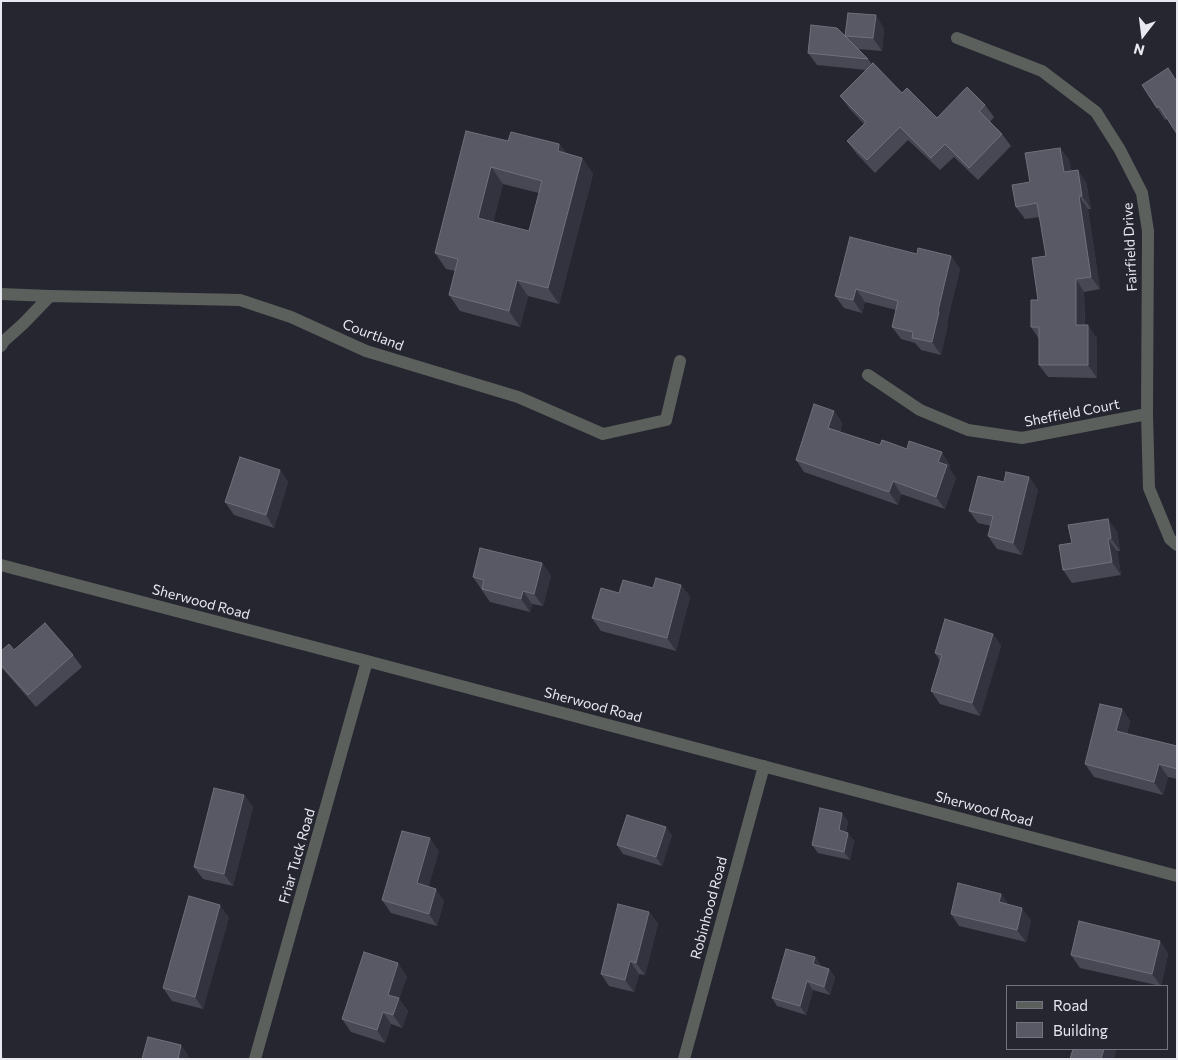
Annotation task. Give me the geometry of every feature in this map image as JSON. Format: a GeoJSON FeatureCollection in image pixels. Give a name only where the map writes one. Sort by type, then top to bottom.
{"type":"FeatureCollection","features":[{"type":"Feature","properties":{"kind":"street","name":"Fairfield Drive"},"geometry":{"type":"LineString","coordinates":[[957,38],[1042,71],[1096,112],[1120,150],[1142,193],[1148,231],[1147,414],[1149,488],[1170,539],[1177,545]]}},
{"type":"Feature","properties":{"kind":"street","name":"Courtland"},"geometry":{"type":"LineString","coordinates":[[1,294],[240,300],[291,317],[366,351],[518,397],[603,434],[666,420],[680,361]]}},
{"type":"Feature","properties":{"kind":"street"},"geometry":{"type":"LineString","coordinates":[[1,346],[50,296]]}},
{"type":"Feature","properties":{"kind":"street","name":"Sheffield Court"},"geometry":{"type":"LineString","coordinates":[[868,375],[920,410],[977,432],[1022,438],[1147,414]]}},
{"type":"Feature","properties":{"kind":"street","name":"Sherwood Road"},"geometry":{"type":"LineString","coordinates":[[1,565],[367,660],[1177,876]]}},
{"type":"Feature","properties":{"kind":"street","name":"Friar Tuck Road"},"geometry":{"type":"LineString","coordinates":[[255,1059],[367,660]]}},
{"type":"Feature","properties":{"kind":"street","name":"Robinhood Road"},"geometry":{"type":"LineString","coordinates":[[684,1059],[764,766]]}},
{"type":"Feature","properties":{"kind":"building"},"geometry":{"type":"Polygon","coordinates":[[[848,13],[876,15],[873,38],[845,36],[848,13]]]}},
{"type":"Feature","properties":{"kind":"building"},"geometry":{"type":"Polygon","coordinates":[[[811,25],[837,28],[868,59],[808,53],[811,25]]]}},
{"type":"Feature","properties":{"kind":"building"},"geometry":{"type":"Polygon","coordinates":[[[873,63],[902,93],[907,88],[937,118],[967,87],[985,105],[979,111],[1002,134],[969,168],[945,144],[931,158],[900,127],[867,160],[847,141],[866,122],[840,96],[873,63]]]}},
{"type":"Feature","properties":{"kind":"building"},"geometry":{"type":"Polygon","coordinates":[[[1168,68],[1177,82],[1177,134],[1159,106],[1157,108],[1142,85],[1168,68]]]}},
{"type":"Feature","properties":{"kind":"building"},"geometry":{"type":"Polygon","coordinates":[[[466,131],[508,141],[511,132],[559,144],[558,151],[582,158],[548,288],[517,280],[509,311],[449,295],[458,259],[435,253],[466,131]],[[491,167],[478,218],[529,231],[542,181],[491,167]]]}},
{"type":"Feature","properties":{"kind":"building"},"geometry":{"type":"Polygon","coordinates":[[[1060,148],[1064,172],[1078,170],[1082,196],[1079,196],[1091,277],[1076,279],[1076,325],[1088,325],[1088,365],[1039,365],[1039,327],[1031,327],[1031,300],[1038,300],[1032,258],[1046,256],[1037,203],[1016,207],[1012,185],[1030,182],[1025,153],[1060,148]]]}},
{"type":"Feature","properties":{"kind":"building"},"geometry":{"type":"Polygon","coordinates":[[[850,237],[917,254],[918,248],[951,256],[932,342],[912,338],[913,332],[892,327],[898,301],[856,289],[853,300],[835,296],[850,237]]]}},
{"type":"Feature","properties":{"kind":"building"},"geometry":{"type":"Polygon","coordinates":[[[814,404],[834,411],[828,428],[880,445],[882,440],[907,449],[909,441],[942,452],[938,462],[947,465],[936,497],[893,481],[889,492],[796,460],[814,404]]]}},
{"type":"Feature","properties":{"kind":"building"},"geometry":{"type":"Polygon","coordinates":[[[240,457],[280,470],[266,515],[225,502],[240,457]]]}},
{"type":"Feature","properties":{"kind":"building"},"geometry":{"type":"Polygon","coordinates":[[[1006,472],[1029,477],[1013,543],[988,536],[993,516],[969,511],[978,476],[1004,482],[1006,472]]]}},
{"type":"Feature","properties":{"kind":"building"},"geometry":{"type":"Polygon","coordinates":[[[1108,519],[1111,538],[1108,539],[1112,562],[1063,570],[1059,545],[1072,543],[1068,525],[1108,519]]]}},
{"type":"Feature","properties":{"kind":"building"},"geometry":{"type":"Polygon","coordinates":[[[480,548],[542,563],[534,594],[523,591],[521,599],[482,589],[484,580],[473,577],[480,548]]]}},
{"type":"Feature","properties":{"kind":"building"},"geometry":{"type":"Polygon","coordinates":[[[656,578],[681,585],[667,638],[592,618],[601,588],[619,593],[623,580],[653,588],[656,578]]]}},
{"type":"Feature","properties":{"kind":"building"},"geometry":{"type":"Polygon","coordinates":[[[945,619],[993,634],[972,703],[931,691],[942,655],[935,653],[945,619]]]}},
{"type":"Feature","properties":{"kind":"building"},"geometry":{"type":"Polygon","coordinates":[[[45,623],[73,655],[28,695],[1,665],[1,651],[9,644],[14,650],[45,623]]]}},
{"type":"Feature","properties":{"kind":"building"},"geometry":{"type":"Polygon","coordinates":[[[1100,704],[1122,709],[1116,731],[1177,746],[1177,769],[1159,764],[1154,782],[1085,764],[1100,704]]]}},
{"type":"Feature","properties":{"kind":"building"},"geometry":{"type":"Polygon","coordinates":[[[214,788],[244,795],[224,874],[194,867],[214,788]]]}},
{"type":"Feature","properties":{"kind":"building"},"geometry":{"type":"Polygon","coordinates":[[[820,808],[842,813],[839,830],[848,833],[844,852],[812,845],[820,808]]]}},
{"type":"Feature","properties":{"kind":"building"},"geometry":{"type":"Polygon","coordinates":[[[627,815],[666,827],[656,857],[617,845],[627,815]]]}},
{"type":"Feature","properties":{"kind":"building"},"geometry":{"type":"Polygon","coordinates":[[[402,831],[430,838],[417,883],[436,889],[429,914],[382,900],[402,831]]]}},
{"type":"Feature","properties":{"kind":"building"},"geometry":{"type":"Polygon","coordinates":[[[958,883],[1001,894],[999,902],[1022,908],[1017,930],[951,914],[958,883]]]}},
{"type":"Feature","properties":{"kind":"building"},"geometry":{"type":"Polygon","coordinates":[[[189,896],[220,905],[195,997],[163,988],[189,896]]]}},
{"type":"Feature","properties":{"kind":"building"},"geometry":{"type":"Polygon","coordinates":[[[618,904],[649,912],[636,963],[630,961],[625,980],[601,974],[618,904]]]}},
{"type":"Feature","properties":{"kind":"building"},"geometry":{"type":"Polygon","coordinates":[[[1079,921],[1160,941],[1152,974],[1071,955],[1079,921]]]}},
{"type":"Feature","properties":{"kind":"building"},"geometry":{"type":"Polygon","coordinates":[[[786,949],[815,957],[813,964],[829,969],[824,987],[807,981],[800,1006],[772,998],[786,949]]]}},
{"type":"Feature","properties":{"kind":"building"},"geometry":{"type":"Polygon","coordinates":[[[364,952],[398,963],[388,995],[399,998],[393,1015],[383,1012],[377,1030],[342,1019],[364,952]]]}},
{"type":"Feature","properties":{"kind":"building"},"geometry":{"type":"Polygon","coordinates":[[[148,1037],[181,1045],[178,1059],[142,1059],[148,1037]]]}},
{"type":"Feature","properties":{"kind":"building"},"geometry":{"type":"Polygon","coordinates":[[[1073,1050],[1104,1050],[1101,1059],[1070,1059],[1073,1050]]]}}]}
